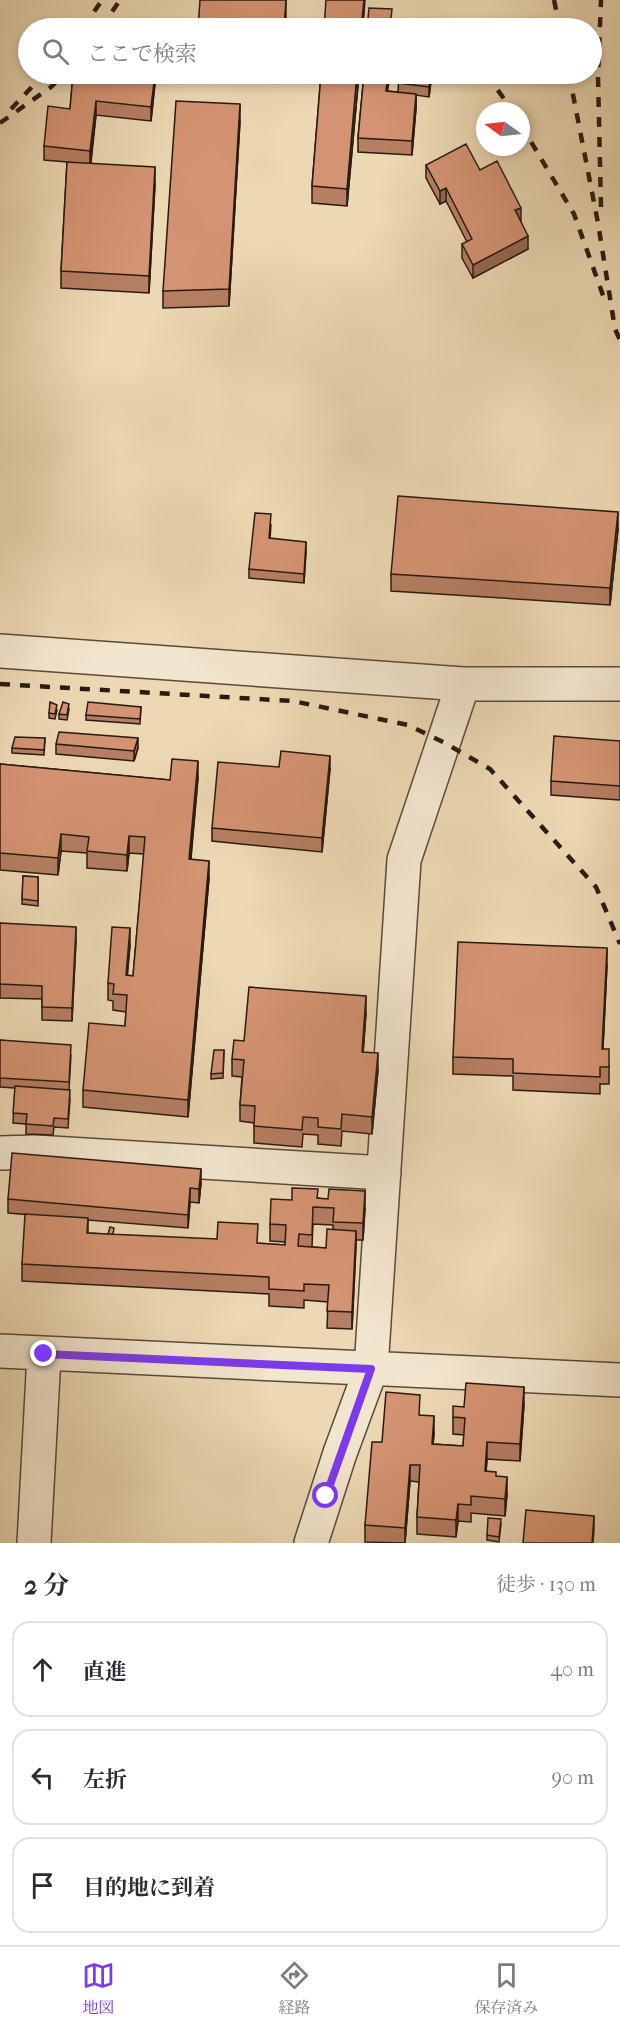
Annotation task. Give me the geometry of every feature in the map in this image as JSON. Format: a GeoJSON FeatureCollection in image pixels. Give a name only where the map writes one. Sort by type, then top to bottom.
{"type":"FeatureCollection","features":[{"type":"Feature","properties":{"kind":"lane"},"geometry":{"type":"LineString","coordinates":[[0,651],[463,684],[620,684]]}},
{"type":"Feature","properties":{"kind":"lane"},"geometry":{"type":"LineString","coordinates":[[311,1543],[340,1453],[371,1369],[404,860],[463,684]]}},
{"type":"Feature","properties":{"kind":"lane"},"geometry":{"type":"LineString","coordinates":[[0,1153],[35,1152],[384,1173]]}},
{"type":"Feature","properties":{"kind":"lane"},"geometry":{"type":"LineString","coordinates":[[0,1351],[620,1380]]}},
{"type":"Feature","properties":{"kind":"lane"},"geometry":{"type":"LineString","coordinates":[[34,1543],[44,1354]]}},
{"type":"Feature","properties":{"kind":"building"},"geometry":{"type":"Polygon","coordinates":[[[200,0],[286,0],[285,18],[199,18],[200,0]]]}},
{"type":"Feature","properties":{"kind":"building"},"geometry":{"type":"Polygon","coordinates":[[[326,0],[364,0],[362,18],[325,18],[326,0]]]}},
{"type":"Feature","properties":{"kind":"building"},"geometry":{"type":"Polygon","coordinates":[[[369,8],[392,9],[391,18],[368,18],[369,8]]]}},
{"type":"Feature","properties":{"kind":"building"},"geometry":{"type":"Polygon","coordinates":[[[72,84],[154,84],[151,107],[96,101],[90,151],[44,146],[48,106],[70,109],[72,84]]]}},
{"type":"Feature","properties":{"kind":"building"},"geometry":{"type":"Polygon","coordinates":[[[320,84],[356,84],[347,189],[312,186],[320,84]]]}},
{"type":"Feature","properties":{"kind":"building"},"geometry":{"type":"Polygon","coordinates":[[[363,84],[387,84],[386,91],[416,94],[412,141],[358,138],[363,84]]]}},
{"type":"Feature","properties":{"kind":"building"},"geometry":{"type":"Polygon","coordinates":[[[406,84],[429,84],[429,87],[406,84]]]}},
{"type":"Feature","properties":{"kind":"building"},"geometry":{"type":"Polygon","coordinates":[[[176,101],[240,104],[229,289],[163,291],[176,101]]]}},
{"type":"Feature","properties":{"kind":"building"},"geometry":{"type":"Polygon","coordinates":[[[466,144],[480,170],[497,161],[521,208],[515,210],[528,236],[473,265],[462,244],[472,239],[446,188],[440,191],[426,165],[466,144]]]}},
{"type":"Feature","properties":{"kind":"building"},"geometry":{"type":"Polygon","coordinates":[[[67,162],[155,167],[149,276],[61,271],[67,162]]]}},
{"type":"Feature","properties":{"kind":"building"},"geometry":{"type":"Polygon","coordinates":[[[398,496],[618,512],[610,588],[391,574],[398,496]]]}},
{"type":"Feature","properties":{"kind":"building"},"geometry":{"type":"Polygon","coordinates":[[[255,513],[271,514],[269,538],[306,542],[304,574],[249,569],[255,513]]]}},
{"type":"Feature","properties":{"kind":"building"},"geometry":{"type":"Polygon","coordinates":[[[50,702],[57,705],[55,714],[49,713],[50,702]]]}},
{"type":"Feature","properties":{"kind":"building"},"geometry":{"type":"Polygon","coordinates":[[[63,702],[69,704],[67,715],[59,714],[63,702]]]}},
{"type":"Feature","properties":{"kind":"building"},"geometry":{"type":"Polygon","coordinates":[[[88,702],[141,707],[140,719],[86,715],[88,702]]]}},
{"type":"Feature","properties":{"kind":"building"},"geometry":{"type":"Polygon","coordinates":[[[59,732],[138,738],[134,751],[56,744],[59,732]]]}},
{"type":"Feature","properties":{"kind":"building"},"geometry":{"type":"Polygon","coordinates":[[[554,736],[620,741],[620,786],[551,781],[554,736]]]}},
{"type":"Feature","properties":{"kind":"building"},"geometry":{"type":"Polygon","coordinates":[[[15,737],[45,738],[44,750],[12,748],[15,737]]]}},
{"type":"Feature","properties":{"kind":"building"},"geometry":{"type":"Polygon","coordinates":[[[281,751],[330,756],[322,838],[212,828],[218,762],[279,767],[281,751]]]}},
{"type":"Feature","properties":{"kind":"building"},"geometry":{"type":"Polygon","coordinates":[[[172,759],[198,761],[189,859],[209,861],[188,1100],[83,1090],[89,1023],[125,1026],[127,995],[113,994],[114,984],[108,983],[112,927],[130,928],[126,975],[133,976],[145,837],[129,836],[127,855],[87,851],[89,837],[61,834],[58,858],[0,853],[0,764],[170,780],[172,759]]]}},
{"type":"Feature","properties":{"kind":"building"},"geometry":{"type":"Polygon","coordinates":[[[23,876],[38,877],[38,901],[22,899],[23,876]]]}},
{"type":"Feature","properties":{"kind":"building"},"geometry":{"type":"Polygon","coordinates":[[[0,923],[76,927],[72,1008],[42,1007],[42,986],[0,984],[0,923]]]}},
{"type":"Feature","properties":{"kind":"building"},"geometry":{"type":"Polygon","coordinates":[[[458,942],[607,948],[602,1049],[609,1049],[609,1067],[600,1067],[600,1077],[513,1073],[513,1059],[453,1057],[458,942]]]}},
{"type":"Feature","properties":{"kind":"building"},"geometry":{"type":"Polygon","coordinates":[[[249,987],[366,996],[362,1052],[378,1053],[372,1117],[342,1114],[341,1129],[318,1127],[318,1118],[303,1117],[302,1130],[254,1126],[255,1106],[240,1105],[244,1060],[232,1059],[234,1040],[244,1041],[249,987]]]}},
{"type":"Feature","properties":{"kind":"building"},"geometry":{"type":"Polygon","coordinates":[[[0,1040],[71,1045],[69,1082],[0,1078],[0,1040]]]}},
{"type":"Feature","properties":{"kind":"building"},"geometry":{"type":"Polygon","coordinates":[[[214,1050],[224,1050],[223,1073],[211,1074],[214,1050]]]}},
{"type":"Feature","properties":{"kind":"building"},"geometry":{"type":"Polygon","coordinates":[[[15,1086],[70,1090],[68,1119],[54,1118],[53,1126],[26,1124],[27,1114],[13,1113],[15,1086]]]}},
{"type":"Feature","properties":{"kind":"building"},"geometry":{"type":"Polygon","coordinates":[[[12,1153],[201,1169],[199,1189],[190,1188],[188,1215],[8,1199],[12,1153]]]}},
{"type":"Feature","properties":{"kind":"building"},"geometry":{"type":"Polygon","coordinates":[[[292,1188],[318,1189],[317,1198],[328,1199],[329,1189],[365,1191],[363,1223],[333,1222],[334,1208],[313,1207],[312,1235],[299,1234],[298,1246],[326,1248],[327,1229],[356,1231],[352,1312],[327,1311],[329,1285],[304,1284],[304,1291],[269,1289],[269,1277],[22,1264],[25,1214],[88,1218],[87,1233],[217,1239],[218,1222],[258,1224],[257,1243],[285,1245],[286,1225],[270,1224],[271,1199],[292,1200],[292,1188]]]}},
{"type":"Feature","properties":{"kind":"building"},"geometry":{"type":"Polygon","coordinates":[[[110,1227],[114,1228],[113,1234],[108,1234],[110,1227]]]}},
{"type":"Feature","properties":{"kind":"building"},"geometry":{"type":"Polygon","coordinates":[[[466,1383],[524,1387],[520,1444],[487,1442],[485,1471],[496,1472],[496,1476],[507,1477],[505,1499],[471,1496],[471,1505],[458,1504],[456,1520],[417,1517],[420,1465],[410,1465],[405,1528],[365,1525],[372,1442],[382,1442],[386,1392],[420,1395],[419,1415],[434,1416],[432,1444],[463,1446],[465,1418],[453,1417],[453,1406],[464,1407],[466,1383]]]}},
{"type":"Feature","properties":{"kind":"building"},"geometry":{"type":"Polygon","coordinates":[[[526,1510],[594,1516],[592,1543],[523,1543],[526,1510]]]}},
{"type":"Feature","properties":{"kind":"building"},"geometry":{"type":"Polygon","coordinates":[[[488,1518],[501,1519],[499,1537],[487,1535],[488,1518]]]}},
{"type":"Feature","properties":{"kind":"railway"},"geometry":{"type":"LineString","coordinates":[[90,18],[102,0]]}},
{"type":"Feature","properties":{"kind":"railway"},"geometry":{"type":"LineString","coordinates":[[108,18],[120,0]]}},
{"type":"Feature","properties":{"kind":"railway"},"geometry":{"type":"LineString","coordinates":[[554,0],[558,18]]}},
{"type":"Feature","properties":{"kind":"railway"},"geometry":{"type":"LineString","coordinates":[[600,18],[601,0]]}},
{"type":"Feature","properties":{"kind":"railway"},"geometry":{"type":"LineString","coordinates":[[11,109],[35,84]]}},
{"type":"Feature","properties":{"kind":"railway"},"geometry":{"type":"LineString","coordinates":[[0,123],[54,84]]}},
{"type":"Feature","properties":{"kind":"railway"},"geometry":{"type":"LineString","coordinates":[[493,84],[506,102]]}},
{"type":"Feature","properties":{"kind":"railway"},"geometry":{"type":"LineString","coordinates":[[571,84],[598,223],[615,329],[620,340]]}},
{"type":"Feature","properties":{"kind":"railway"},"geometry":{"type":"LineString","coordinates":[[598,84],[601,207]]}},
{"type":"Feature","properties":{"kind":"railway"},"geometry":{"type":"LineString","coordinates":[[530,140],[574,214],[604,298]]}},
{"type":"Feature","properties":{"kind":"railway"},"geometry":{"type":"LineString","coordinates":[[0,684],[293,701],[408,725],[490,769],[596,887],[620,944]]}},
{"type":"Feature","properties":{"kind":"route"},"geometry":{"type":"LineString","coordinates":[[44,1354],[371,1369],[326,1496]]}}]}
